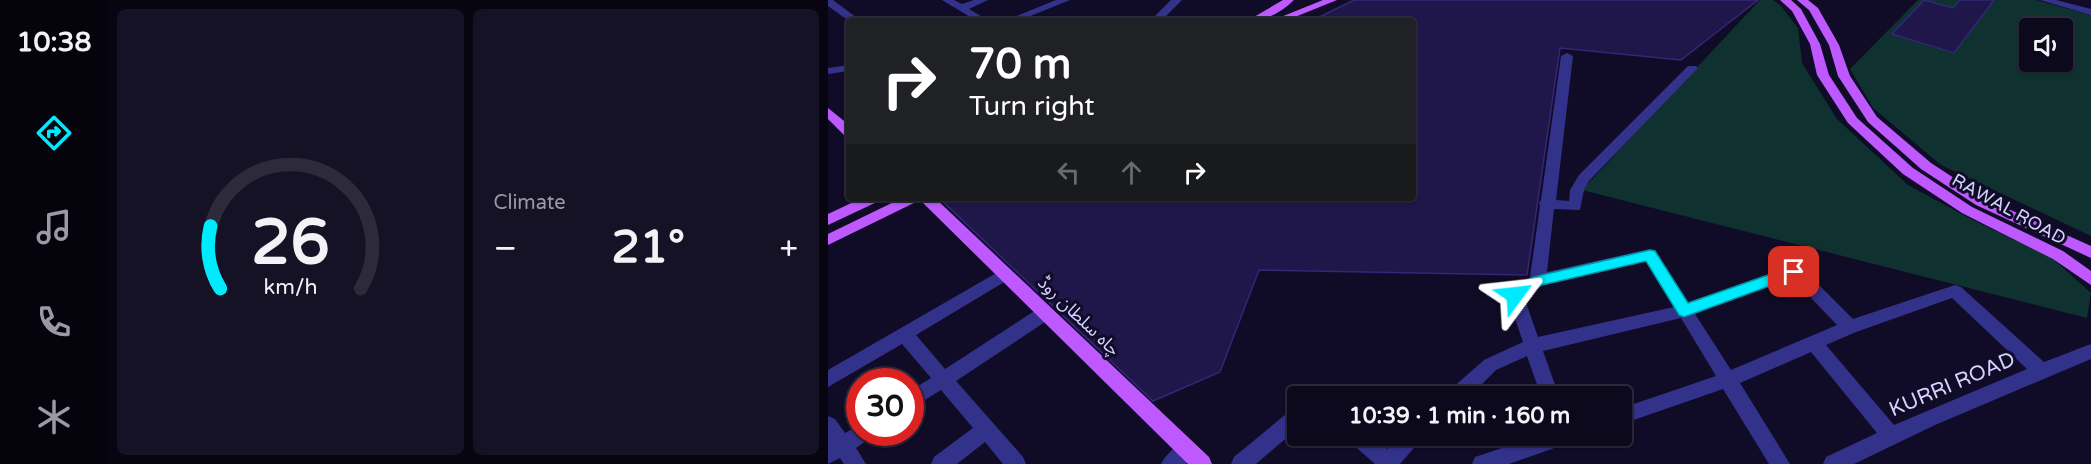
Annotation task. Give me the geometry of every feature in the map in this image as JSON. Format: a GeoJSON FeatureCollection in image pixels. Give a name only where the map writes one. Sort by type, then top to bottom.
{"type":"FeatureCollection","features":[{"type":"Feature","properties":{"kind":"main road"},"geometry":{"type":"LineString","coordinates":[[1278,16],[1288,0]]}},
{"type":"Feature","properties":{"kind":"main road"},"geometry":{"type":"LineString","coordinates":[[1278,16],[1297,0]]}},
{"type":"Feature","properties":{"kind":"main road"},"geometry":{"type":"LineString","coordinates":[[1278,16],[1317,0]]}},
{"type":"Feature","properties":{"kind":"main road"},"geometry":{"type":"LineString","coordinates":[[1278,16],[1332,0]]}},
{"type":"Feature","properties":{"kind":"main road","name":"RAWAL ROAD"},"geometry":{"type":"LineString","coordinates":[[1785,0],[1796,9],[1815,44],[1823,75],[1852,120],[1860,128],[1908,171],[1957,204],[2058,255],[2091,279]]}},
{"type":"Feature","properties":{"kind":"main road","name":"RAWAL ROAD"},"geometry":{"type":"LineString","coordinates":[[1802,0],[1813,8],[1834,45],[1844,76],[1872,119],[1926,166],[1981,202],[2091,252]]}},
{"type":"Feature","properties":{"kind":"main road"},"geometry":{"type":"LineString","coordinates":[[828,112],[846,129]]}},
{"type":"Feature","properties":{"kind":"main road"},"geometry":{"type":"LineString","coordinates":[[828,220],[868,201]]}},
{"type":"Feature","properties":{"kind":"main road"},"geometry":{"type":"LineString","coordinates":[[828,240],[908,201]]}},
{"type":"Feature","properties":{"kind":"main road","name":"چاہ سلطان روڈ"},"geometry":{"type":"LineString","coordinates":[[929,201],[1202,464]]}},
{"type":"Feature","properties":{"kind":"street"},"geometry":{"type":"LineString","coordinates":[[831,4],[850,0]]}},
{"type":"Feature","properties":{"kind":"street"},"geometry":{"type":"LineString","coordinates":[[947,0],[979,18]]}},
{"type":"Feature","properties":{"kind":"street"},"geometry":{"type":"LineString","coordinates":[[962,8],[983,0]]}},
{"type":"Feature","properties":{"kind":"street"},"geometry":{"type":"LineString","coordinates":[[1017,18],[1065,0]]}},
{"type":"Feature","properties":{"kind":"street"},"geometry":{"type":"LineString","coordinates":[[1158,18],[1177,0]]}},
{"type":"Feature","properties":{"kind":"street"},"geometry":{"type":"LineString","coordinates":[[2045,0],[2091,12]]}},
{"type":"Feature","properties":{"kind":"street"},"geometry":{"type":"LineString","coordinates":[[831,4],[852,18]]}},
{"type":"Feature","properties":{"kind":"street"},"geometry":{"type":"LineString","coordinates":[[1538,280],[1546,203],[1567,56]]}},
{"type":"Feature","properties":{"kind":"street"},"geometry":{"type":"LineString","coordinates":[[828,71],[846,68]]}},
{"type":"Feature","properties":{"kind":"street"},"geometry":{"type":"LineString","coordinates":[[1546,203],[1575,207],[1577,190],[1584,178],[1692,68]]}},
{"type":"Feature","properties":{"kind":"street"},"geometry":{"type":"LineString","coordinates":[[1546,386],[1515,295],[1538,280],[1650,255],[1780,464]]}},
{"type":"Feature","properties":{"kind":"street"},"geometry":{"type":"LineString","coordinates":[[1468,386],[1490,365],[1532,346],[1684,311],[1794,272],[1850,327]]}},
{"type":"Feature","properties":{"kind":"street"},"geometry":{"type":"LineString","coordinates":[[828,379],[1005,274]]}},
{"type":"Feature","properties":{"kind":"street"},"geometry":{"type":"LineString","coordinates":[[1632,413],[1727,380],[1850,327],[1955,291],[2040,370]]}},
{"type":"Feature","properties":{"kind":"street"},"geometry":{"type":"LineString","coordinates":[[924,392],[1045,313]]}},
{"type":"Feature","properties":{"kind":"street"},"geometry":{"type":"LineString","coordinates":[[904,334],[945,378],[1016,464]]}},
{"type":"Feature","properties":{"kind":"street"},"geometry":{"type":"LineString","coordinates":[[1814,343],[1890,435]]}},
{"type":"Feature","properties":{"kind":"street","name":"KURRI ROAD"},"geometry":{"type":"LineString","coordinates":[[1833,464],[1890,435],[2040,370],[2091,351]]}},
{"type":"Feature","properties":{"kind":"street"},"geometry":{"type":"LineString","coordinates":[[828,425],[836,450],[856,464]]}},
{"type":"Feature","properties":{"kind":"street"},"geometry":{"type":"LineString","coordinates":[[1241,464],[1287,425]]}},
{"type":"Feature","properties":{"kind":"street"},"geometry":{"type":"LineString","coordinates":[[941,464],[987,429]]}},
{"type":"Feature","properties":{"kind":"street"},"geometry":{"type":"LineString","coordinates":[[1368,446],[1387,463],[1404,446]]}},
{"type":"Feature","properties":{"kind":"street"},"geometry":{"type":"LineString","coordinates":[[1482,464],[1534,446]]}},
{"type":"Feature","properties":{"kind":"street"},"geometry":{"type":"LineString","coordinates":[[1171,464],[1187,450]]}},
{"type":"Feature","properties":{"kind":"green space"},"geometry":{"type":"Polygon","coordinates":[[[1760,0],[1773,0],[1781,6],[1798,28],[1802,63],[1837,119],[1908,185],[1973,220],[2051,257],[2091,293],[2087,318],[1582,190],[1760,0]]]}},
{"type":"Feature","properties":{"kind":"green space"},"geometry":{"type":"Polygon","coordinates":[[[1918,0],[2036,0],[2091,15],[2091,236],[1941,165],[1873,108],[1850,69],[1918,0]]]}},
{"type":"Feature","properties":{"kind":"building"},"geometry":{"type":"Polygon","coordinates":[[[1354,0],[1758,0],[1681,60],[1560,48],[1527,275],[1259,270],[1220,372],[1153,401],[942,201],[1416,201],[1416,18],[1317,18],[1354,0]]]}},
{"type":"Feature","properties":{"kind":"building"},"geometry":{"type":"Polygon","coordinates":[[[1924,0],[1953,8],[1960,0],[1994,0],[1954,53],[1892,34],[1924,0]]]}},
{"type":"Feature","properties":{"kind":"route"},"geometry":{"type":"LineString","coordinates":[[1515,295],[1538,280],[1650,255],[1684,311],[1794,272]]}}]}
